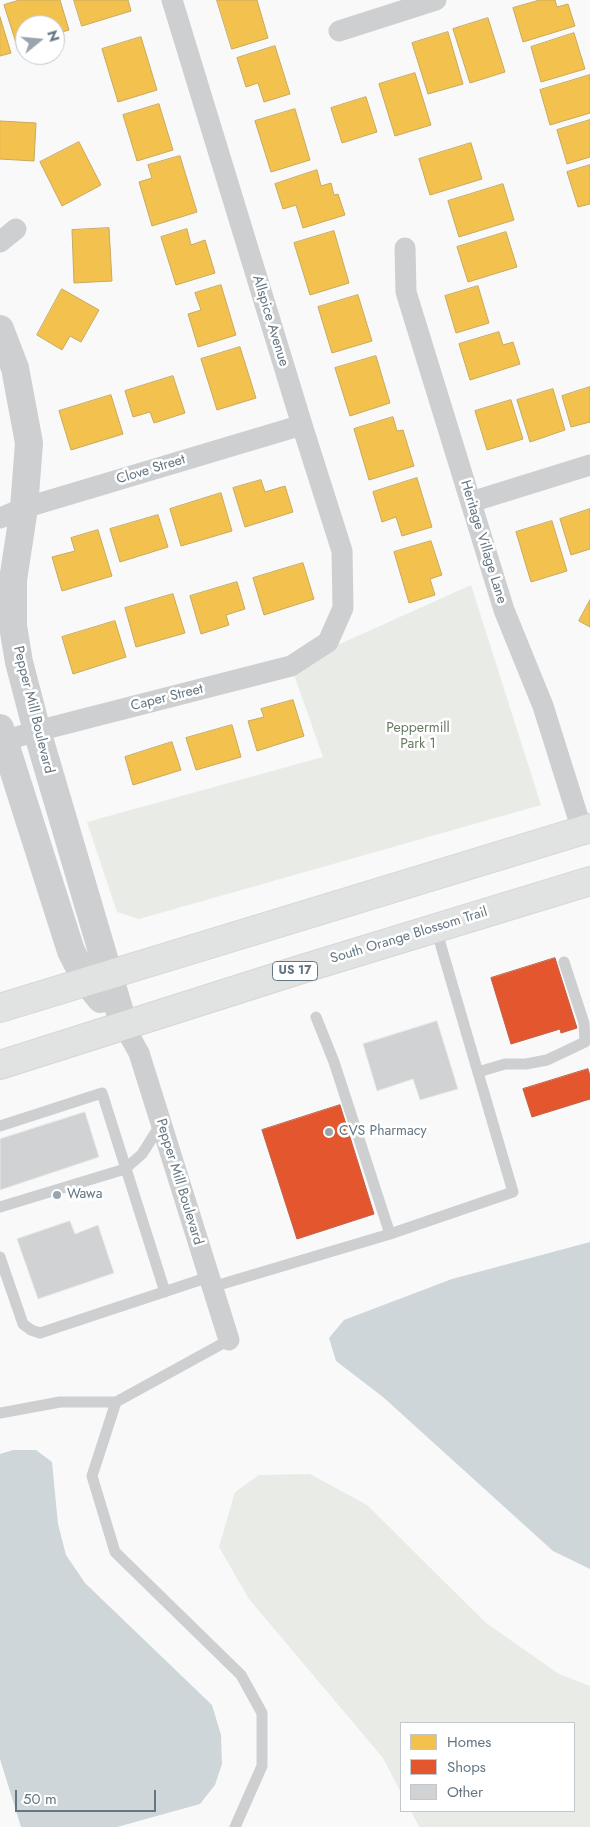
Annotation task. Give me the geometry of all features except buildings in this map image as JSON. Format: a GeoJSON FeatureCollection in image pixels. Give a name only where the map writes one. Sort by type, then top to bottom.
{"type":"FeatureCollection","features":[{"type":"Feature","properties":{"kind":"main road"},"geometry":{"type":"LineString","coordinates":[[0,1008],[586,829]]}},
{"type":"Feature","properties":{"kind":"main road","name":"South Orange Blossom Trail"},"geometry":{"type":"LineString","coordinates":[[0,1065],[302,969],[590,881]]}},
{"type":"Feature","properties":{"kind":"street","name":"Allspice Avenue"},"geometry":{"type":"LineString","coordinates":[[172,0],[342,551],[343,608],[328,642]]}},
{"type":"Feature","properties":{"kind":"street"},"geometry":{"type":"LineString","coordinates":[[340,31],[436,0]]}},
{"type":"Feature","properties":{"kind":"street"},"geometry":{"type":"LineString","coordinates":[[0,242],[16,229]]}},
{"type":"Feature","properties":{"kind":"street","name":"Heritage Village Lane"},"geometry":{"type":"LineString","coordinates":[[405,248],[406,292],[504,610],[542,706],[586,829]]}},
{"type":"Feature","properties":{"kind":"street","name":"Pepper Mill Boulevard"},"geometry":{"type":"LineString","coordinates":[[0,329],[14,368],[29,443],[12,513],[13,626],[18,662],[98,978],[139,1053],[229,1340]]}},
{"type":"Feature","properties":{"kind":"street","name":"Clove Street"},"geometry":{"type":"LineString","coordinates":[[12,513],[302,425]]}},
{"type":"Feature","properties":{"kind":"street"},"geometry":{"type":"LineString","coordinates":[[471,502],[590,465]]}},
{"type":"Feature","properties":{"kind":"street","name":"Caper Street"},"geometry":{"type":"LineString","coordinates":[[1,737],[37,731],[291,666],[328,642]]}},
{"type":"Feature","properties":{"kind":"street","name":"Pepper Mill Boulevard"},"geometry":{"type":"LineString","coordinates":[[1,737],[71,951],[98,978]]}},
{"type":"Feature","properties":{"kind":"lane"},"geometry":{"type":"LineString","coordinates":[[0,1257],[23,1324],[31,1330],[40,1333],[165,1292],[267,1271],[390,1234],[513,1192],[436,929]]}},
{"type":"Feature","properties":{"kind":"lane"},"geometry":{"type":"LineString","coordinates":[[478,1072],[505,1064],[526,1064],[547,1060],[586,1042],[584,1024],[564,962]]}},
{"type":"Feature","properties":{"kind":"lane"},"geometry":{"type":"LineString","coordinates":[[316,1017],[334,1062],[390,1234]]}},
{"type":"Feature","properties":{"kind":"lane"},"geometry":{"type":"LineString","coordinates":[[0,1126],[102,1093],[165,1292]]}},
{"type":"Feature","properties":{"kind":"lane"},"geometry":{"type":"LineString","coordinates":[[0,1207],[125,1169],[142,1154],[161,1124]]}},
{"type":"Feature","properties":{"kind":"lane"},"geometry":{"type":"LineString","coordinates":[[0,1414],[60,1402],[116,1402],[229,1340]]}},
{"type":"Feature","properties":{"kind":"lane"},"geometry":{"type":"LineString","coordinates":[[116,1402],[92,1476],[115,1552],[242,1675],[262,1713],[262,1766],[235,1827]]}},
{"type":"Feature","properties":{"kind":"green space","name":"Peppermill Park 1"},"geometry":{"type":"Polygon","coordinates":[[[471,585],[541,805],[139,919],[117,912],[87,822],[323,757],[291,666],[471,585]]]}},
{"type":"Feature","properties":{"kind":"green space"},"geometry":{"type":"Polygon","coordinates":[[[310,1474],[367,1505],[486,1623],[559,1674],[590,1686],[590,1827],[419,1827],[412,1812],[575,1812],[575,1722],[400,1722],[400,1791],[383,1758],[249,1599],[219,1547],[235,1492],[259,1475],[310,1474]]]}},
{"type":"Feature","properties":{"kind":"shaded area"},"geometry":{"type":"Polygon","coordinates":[[[590,1242],[590,1569],[553,1551],[383,1397],[336,1361],[329,1338],[344,1320],[452,1279],[590,1242]]]}},
{"type":"Feature","properties":{"kind":"shaded area"},"geometry":{"type":"Polygon","coordinates":[[[13,1450],[36,1450],[52,1462],[58,1524],[66,1555],[85,1583],[212,1705],[221,1735],[222,1764],[215,1785],[200,1804],[117,1827],[21,1827],[0,1759],[0,1454],[13,1450]]]}},
{"type":"Feature","properties":{"kind":"place","name":"CVS Pharmacy"},"geometry":{"type":"Point","coordinates":[329,1132]}},
{"type":"Feature","properties":{"kind":"place","name":"Wawa"},"geometry":{"type":"Point","coordinates":[57,1195]}}]}
